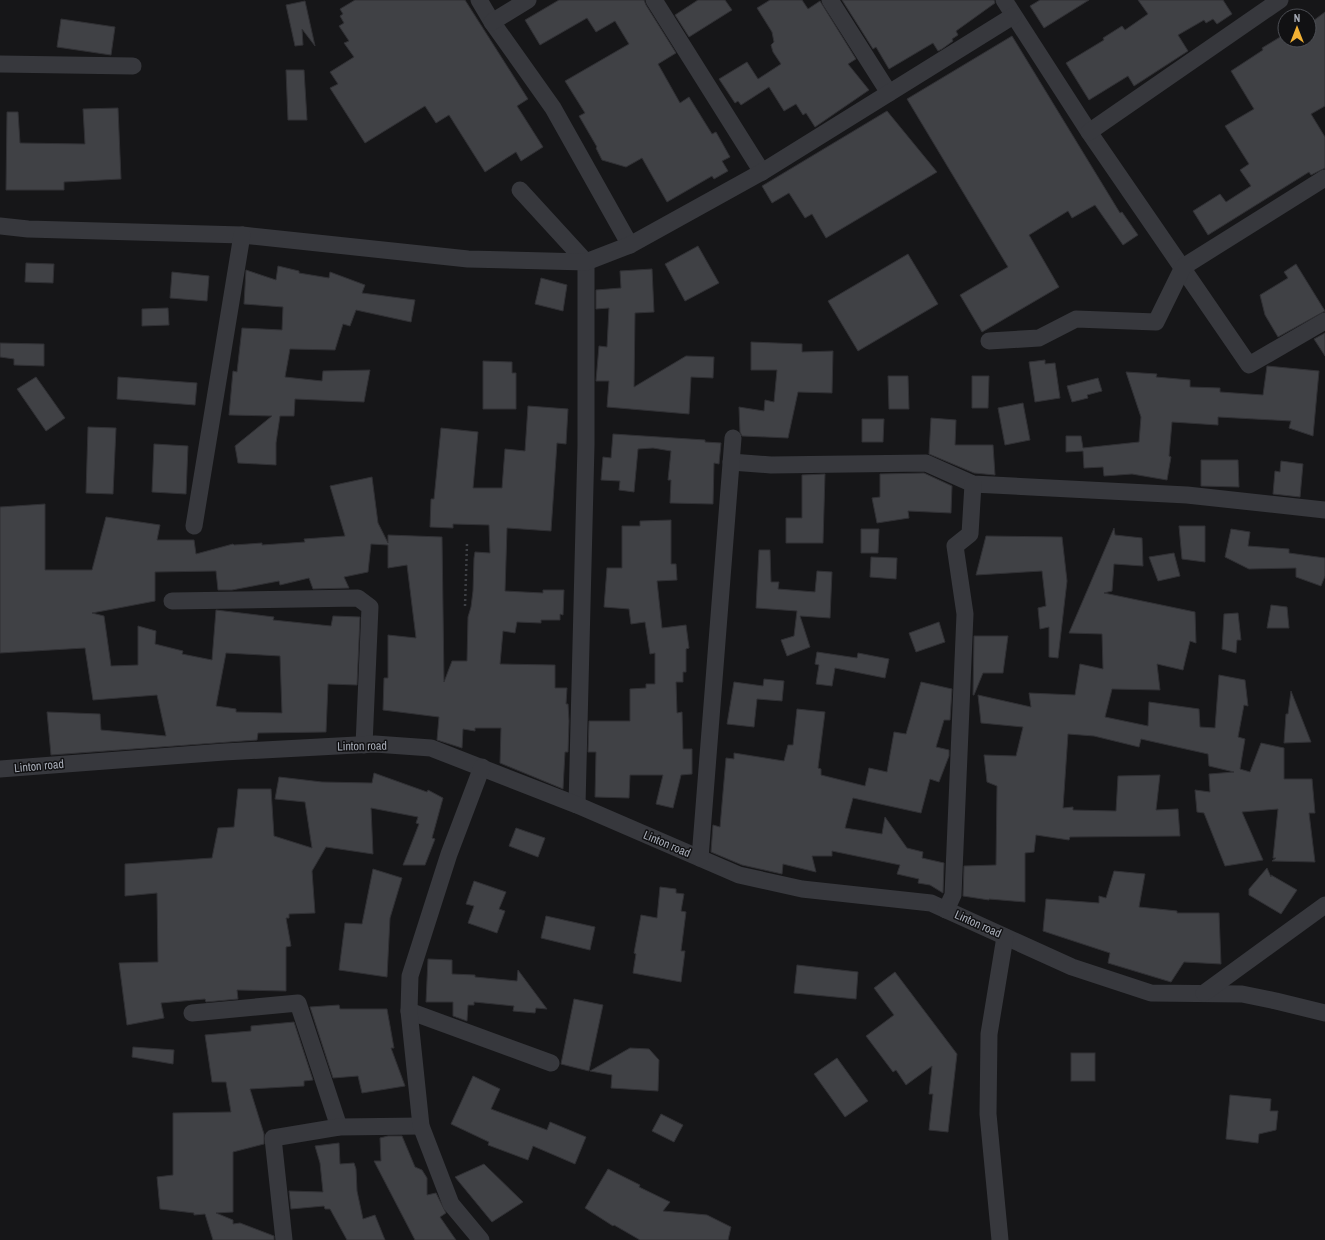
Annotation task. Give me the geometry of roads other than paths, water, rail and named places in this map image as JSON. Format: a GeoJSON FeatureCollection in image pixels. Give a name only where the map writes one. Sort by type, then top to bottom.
{"type":"FeatureCollection","features":[{"type":"Feature","properties":{"kind":"street"},"geometry":{"type":"LineString","coordinates":[[479,0],[492,22],[553,108],[630,245]]}},
{"type":"Feature","properties":{"kind":"street"},"geometry":{"type":"LineString","coordinates":[[492,22],[528,0]]}},
{"type":"Feature","properties":{"kind":"street"},"geometry":{"type":"LineString","coordinates":[[654,0],[762,172]]}},
{"type":"Feature","properties":{"kind":"street"},"geometry":{"type":"LineString","coordinates":[[830,0],[889,93]]}},
{"type":"Feature","properties":{"kind":"street"},"geometry":{"type":"LineString","coordinates":[[1004,0],[1090,132],[1249,365],[1325,321]]}},
{"type":"Feature","properties":{"kind":"street"},"geometry":{"type":"LineString","coordinates":[[1090,132],[1280,0]]}},
{"type":"Feature","properties":{"kind":"street"},"geometry":{"type":"LineString","coordinates":[[0,226],[28,229],[242,235],[468,259],[586,262],[630,245],[762,172],[1014,16]]}},
{"type":"Feature","properties":{"kind":"street"},"geometry":{"type":"LineString","coordinates":[[0,64],[133,66]]}},
{"type":"Feature","properties":{"kind":"street"},"geometry":{"type":"LineString","coordinates":[[990,341],[1040,338],[1076,319],[1156,322],[1183,267],[1325,178]]}},
{"type":"Feature","properties":{"kind":"street"},"geometry":{"type":"LineString","coordinates":[[520,190],[586,262],[586,445],[577,805]]}},
{"type":"Feature","properties":{"kind":"street"},"geometry":{"type":"LineString","coordinates":[[194,526],[242,235]]}},
{"type":"Feature","properties":{"kind":"street"},"geometry":{"type":"LineString","coordinates":[[700,858],[733,438]]}},
{"type":"Feature","properties":{"kind":"street"},"geometry":{"type":"LineString","coordinates":[[731,462],[771,466],[926,463],[973,484],[1186,494],[1325,510]]}},
{"type":"Feature","properties":{"kind":"street"},"geometry":{"type":"LineString","coordinates":[[946,910],[953,895],[965,614],[955,546],[970,534],[973,484]]}},
{"type":"Feature","properties":{"kind":"street"},"geometry":{"type":"LineString","coordinates":[[172,601],[358,598],[370,607],[364,745]]}},
{"type":"Feature","properties":{"kind":"street","name":"Linton road"},"geometry":{"type":"LineString","coordinates":[[0,769],[224,752],[364,745],[431,748],[577,805],[740,875],[802,889],[931,903],[1072,968],[1151,993],[1242,994],[1325,1013]]}},
{"type":"Feature","properties":{"kind":"street"},"geometry":{"type":"LineString","coordinates":[[480,1240],[451,1204],[421,1126],[409,1011],[410,976],[450,854],[482,767]]}},
{"type":"Feature","properties":{"kind":"street"},"geometry":{"type":"LineString","coordinates":[[1204,993],[1325,905]]}},
{"type":"Feature","properties":{"kind":"street"},"geometry":{"type":"LineString","coordinates":[[1000,1240],[988,1114],[989,1050],[990,1034],[1005,937]]}},
{"type":"Feature","properties":{"kind":"street"},"geometry":{"type":"LineString","coordinates":[[192,1013],[298,1003],[339,1127]]}},
{"type":"Feature","properties":{"kind":"street"},"geometry":{"type":"LineString","coordinates":[[409,1011],[551,1064]]}},
{"type":"Feature","properties":{"kind":"street"},"geometry":{"type":"LineString","coordinates":[[284,1240],[273,1138],[339,1127],[421,1126]]}}]}
